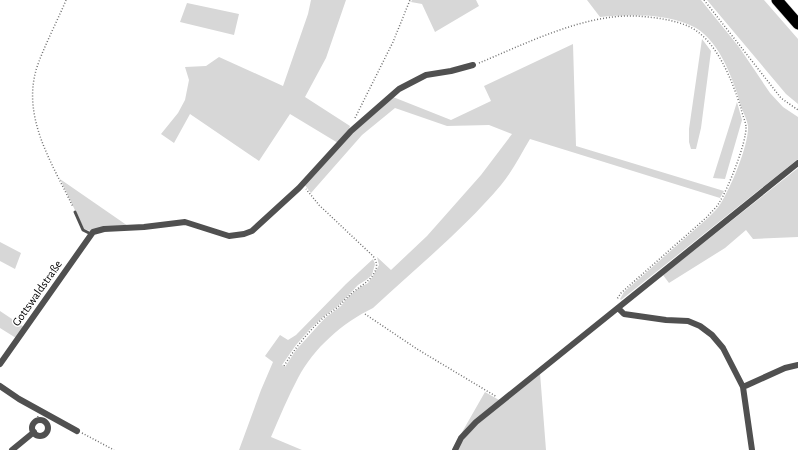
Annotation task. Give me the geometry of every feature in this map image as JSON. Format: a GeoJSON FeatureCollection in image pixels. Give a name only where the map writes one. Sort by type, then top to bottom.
{"type":"FeatureCollection","features":[{"type":"Feature","properties":{"kind":"highway"},"geometry":{"type":"LineString","coordinates":[[777,0],[798,24]]}},
{"type":"Feature","properties":{"kind":"street"},"geometry":{"type":"LineString","coordinates":[[91,234],[104,229],[144,227],[185,222],[218,234],[229,236],[244,234],[252,231],[302,184],[351,131],[399,89],[426,75],[451,71],[473,65]]}},
{"type":"Feature","properties":{"kind":"street"},"geometry":{"type":"LineString","coordinates":[[455,450],[462,438],[476,422],[798,163]]}},
{"type":"Feature","properties":{"kind":"street","name":"Gottswaldstraße"},"geometry":{"type":"LineString","coordinates":[[0,364],[91,234]]}},
{"type":"Feature","properties":{"kind":"street"},"geometry":{"type":"LineString","coordinates":[[618,308],[624,314],[688,321],[700,326],[712,336],[723,348],[742,387],[752,450]]}},
{"type":"Feature","properties":{"kind":"street"},"geometry":{"type":"LineString","coordinates":[[742,387],[785,368],[798,365]]}},
{"type":"Feature","properties":{"kind":"street"},"geometry":{"type":"LineString","coordinates":[[0,386],[19,399],[77,431]]}},
{"type":"Feature","properties":{"kind":"street"},"geometry":{"type":"LineString","coordinates":[[12,450],[34,432]]}},
{"type":"Feature","properties":{"kind":"lane"},"geometry":{"type":"LineString","coordinates":[[75,212],[83,230],[91,234]]}},
{"type":"Feature","properties":{"kind":"path"},"geometry":{"type":"LineString","coordinates":[[66,0],[37,67],[32,98],[34,117],[40,139],[75,212]]}},
{"type":"Feature","properties":{"kind":"path"},"geometry":{"type":"LineString","coordinates":[[351,131],[356,117],[375,82],[410,0]]}},
{"type":"Feature","properties":{"kind":"path"},"geometry":{"type":"LineString","coordinates":[[704,0],[781,98],[798,110]]}},
{"type":"Feature","properties":{"kind":"path"},"geometry":{"type":"LineString","coordinates":[[473,65],[585,22],[613,17],[633,16],[672,21],[689,27],[701,34],[713,48],[726,70],[735,90],[746,126],[742,148],[727,188],[718,204],[707,217],[617,298],[616,304],[618,308]]}},
{"type":"Feature","properties":{"kind":"path"},"geometry":{"type":"LineString","coordinates":[[284,366],[308,333],[368,281],[374,273],[377,265],[373,256],[319,205],[302,184]]}},
{"type":"Feature","properties":{"kind":"path"},"geometry":{"type":"LineString","coordinates":[[365,314],[417,349],[502,401]]}},
{"type":"Feature","properties":{"kind":"path"},"geometry":{"type":"LineString","coordinates":[[77,431],[114,450]]}},
{"type":"Feature","properties":{"kind":"shaded area"},"geometry":{"type":"Polygon","coordinates":[[[311,0],[346,0],[326,58],[305,97],[350,126],[348,132],[338,143],[290,114],[259,161],[190,114],[174,143],[161,134],[178,113],[185,100],[189,80],[185,67],[206,66],[219,57],[283,86],[308,14],[311,0]]]}},
{"type":"Feature","properties":{"kind":"shaded area"},"geometry":{"type":"Polygon","coordinates":[[[412,0],[476,0],[479,6],[435,32],[422,4],[411,2],[412,0]]]}},
{"type":"Feature","properties":{"kind":"shaded area"},"geometry":{"type":"Polygon","coordinates":[[[587,0],[701,0],[739,47],[770,93],[783,107],[798,117],[798,159],[621,300],[620,299],[624,292],[709,217],[720,205],[739,166],[746,144],[748,126],[731,75],[713,43],[705,35],[686,23],[662,17],[624,15],[600,17],[587,0]]]}},
{"type":"Feature","properties":{"kind":"shaded area"},"geometry":{"type":"Polygon","coordinates":[[[707,0],[764,0],[798,39],[798,104],[786,94],[707,0]]]}},
{"type":"Feature","properties":{"kind":"shaded area"},"geometry":{"type":"Polygon","coordinates":[[[187,3],[239,14],[234,35],[180,22],[187,3]]]}},
{"type":"Feature","properties":{"kind":"shaded area"},"geometry":{"type":"Polygon","coordinates":[[[702,39],[711,51],[701,128],[696,149],[691,149],[689,142],[689,129],[702,39]]]}},
{"type":"Feature","properties":{"kind":"shaded area"},"geometry":{"type":"Polygon","coordinates":[[[573,44],[576,146],[724,191],[720,198],[530,139],[505,180],[471,218],[373,308],[350,321],[330,337],[312,357],[294,385],[271,437],[302,450],[239,450],[273,362],[265,356],[280,335],[288,340],[296,335],[373,259],[375,264],[372,275],[358,285],[339,305],[310,329],[296,345],[282,365],[285,367],[296,350],[325,318],[341,306],[348,297],[359,288],[368,283],[379,265],[377,257],[391,270],[427,236],[481,175],[512,134],[489,125],[447,126],[395,108],[362,135],[311,193],[304,184],[346,139],[393,97],[451,120],[491,101],[484,86],[573,44]]]}},
{"type":"Feature","properties":{"kind":"shaded area"},"geometry":{"type":"Polygon","coordinates":[[[737,102],[742,120],[725,179],[713,178],[737,102]]]}},
{"type":"Feature","properties":{"kind":"shaded area"},"geometry":{"type":"Polygon","coordinates":[[[798,168],[798,237],[753,239],[746,230],[725,248],[669,283],[663,275],[798,168]]]}},
{"type":"Feature","properties":{"kind":"shaded area"},"geometry":{"type":"Polygon","coordinates":[[[60,179],[128,226],[90,231],[84,229],[60,179]]]}},
{"type":"Feature","properties":{"kind":"shaded area"},"geometry":{"type":"Polygon","coordinates":[[[0,242],[21,253],[15,269],[0,261],[0,242]]]}},
{"type":"Feature","properties":{"kind":"shaded area"},"geometry":{"type":"Polygon","coordinates":[[[0,311],[24,327],[16,338],[0,328],[0,311]]]}},
{"type":"Feature","properties":{"kind":"shaded area"},"geometry":{"type":"Polygon","coordinates":[[[540,373],[546,450],[457,450],[464,439],[483,418],[540,373]]]}},
{"type":"Feature","properties":{"kind":"shaded area"},"geometry":{"type":"Polygon","coordinates":[[[485,392],[499,400],[457,441],[485,392]]]}}]}
